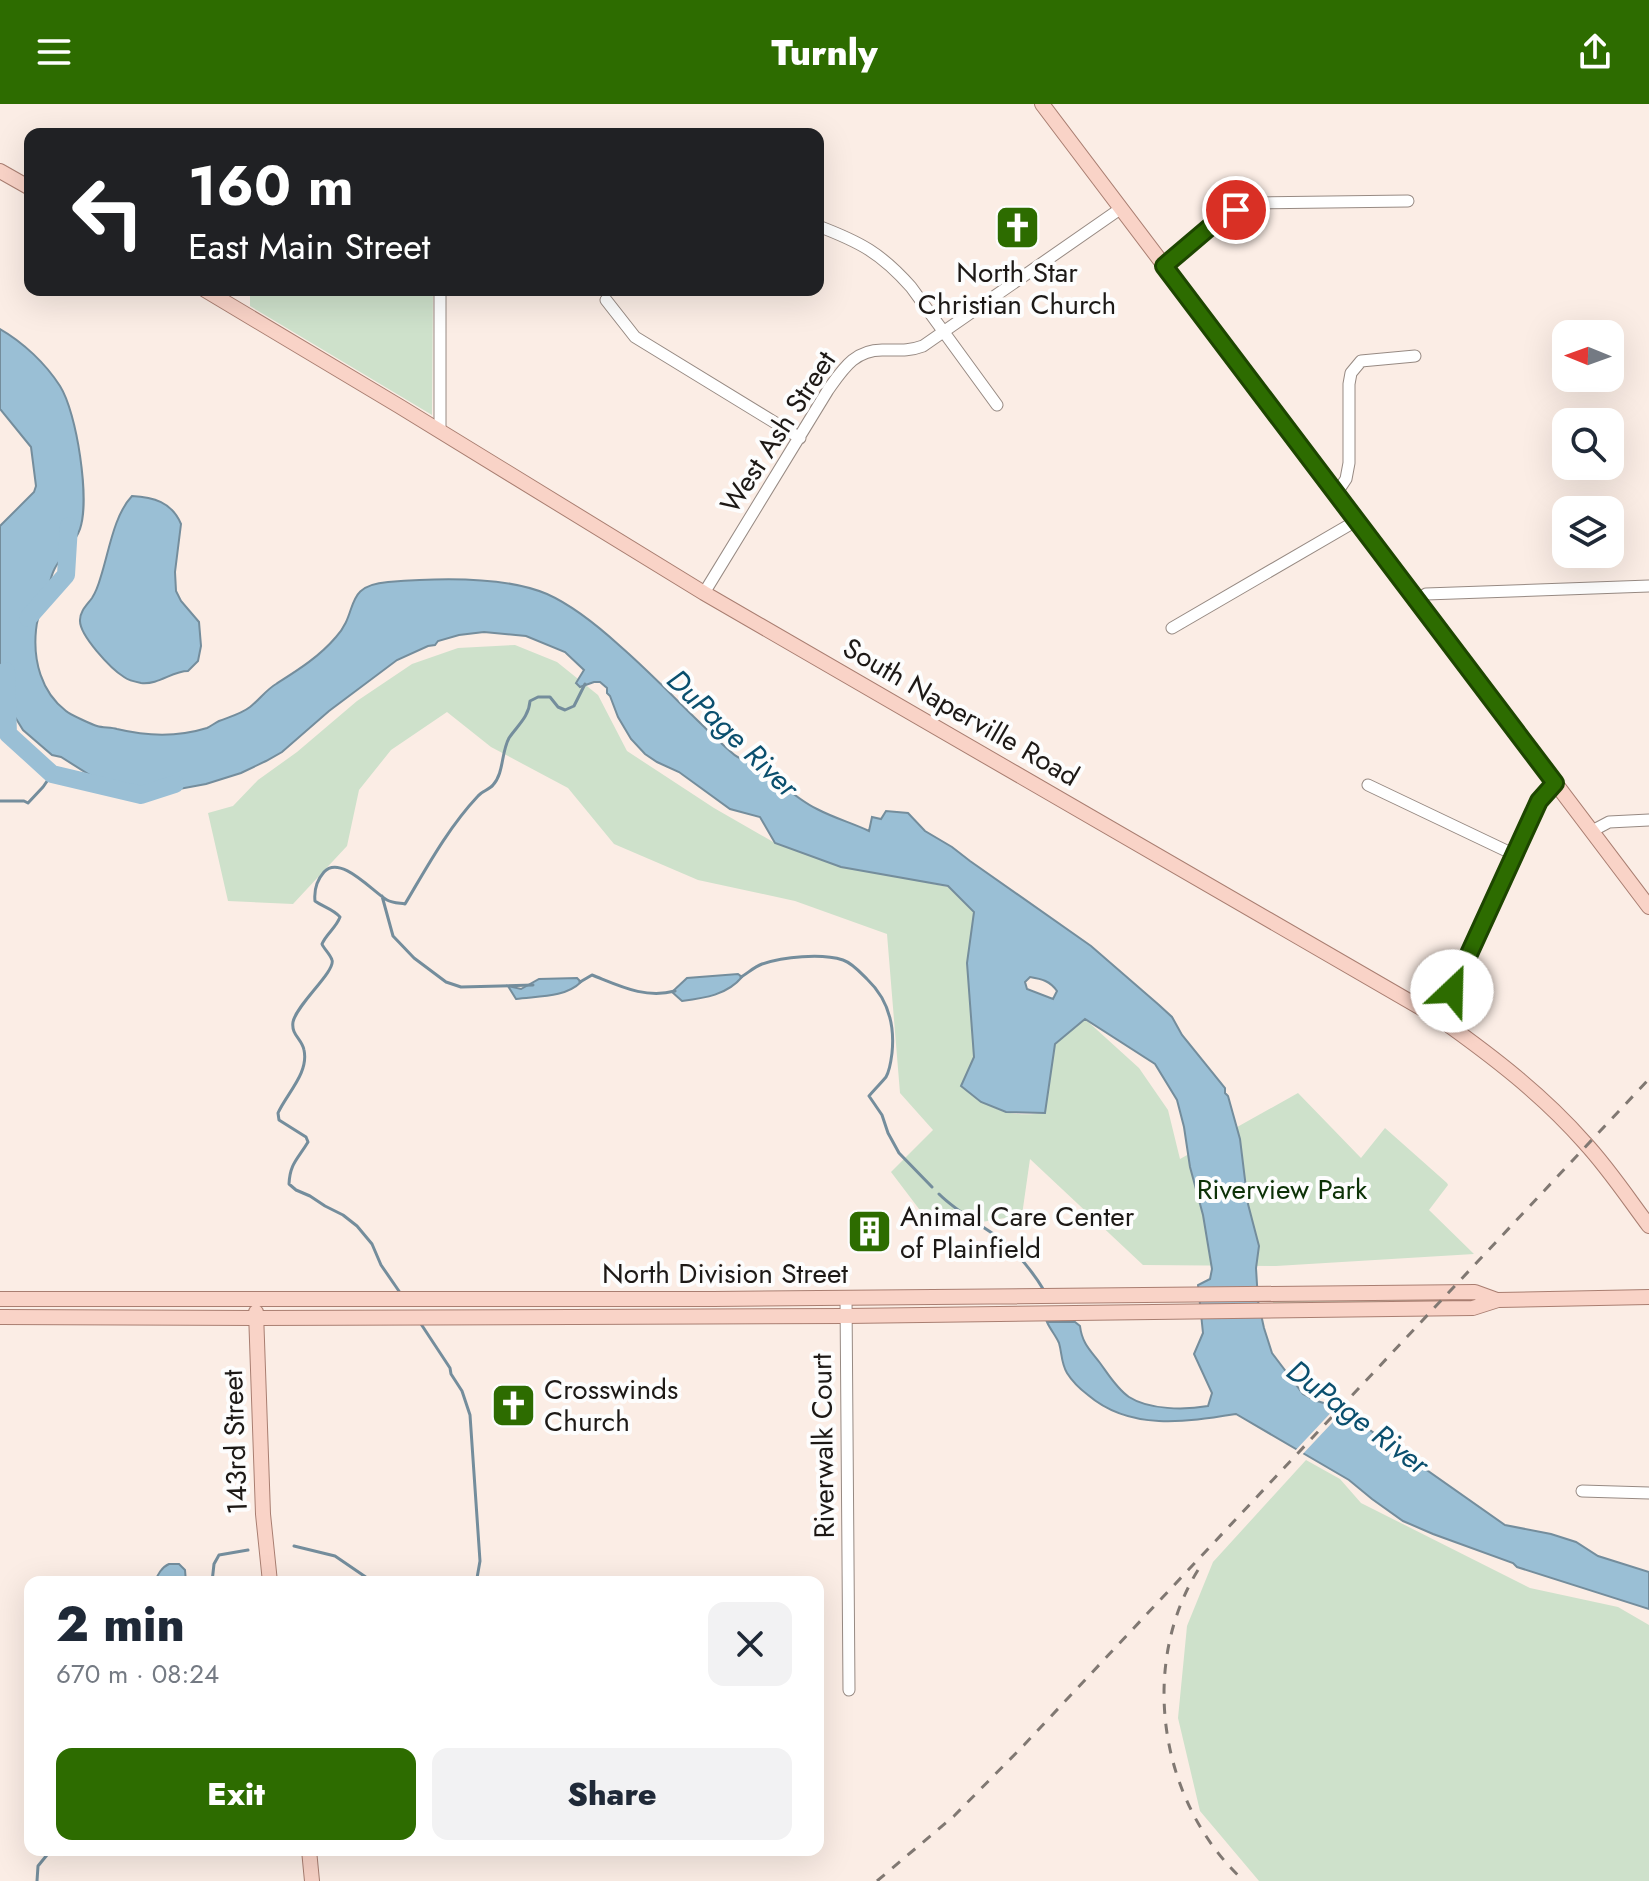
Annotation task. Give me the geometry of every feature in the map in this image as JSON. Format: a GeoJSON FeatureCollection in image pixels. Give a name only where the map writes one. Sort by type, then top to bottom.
{"type":"FeatureCollection","features":[{"type":"Feature","properties":{"kind":"main road"},"geometry":{"type":"LineString","coordinates":[[1042,104],[1649,907]]}},
{"type":"Feature","properties":{"kind":"main road"},"geometry":{"type":"LineString","coordinates":[[0,171],[24,185]]}},
{"type":"Feature","properties":{"kind":"main road","name":"South Naperville Road"},"geometry":{"type":"LineString","coordinates":[[215,296],[704,593],[1440,1019],[1496,1060],[1563,1119],[1587,1144],[1649,1226]]}},
{"type":"Feature","properties":{"kind":"main road","name":"North Division Street"},"geometry":{"type":"LineString","coordinates":[[0,1299],[548,1300],[1475,1292],[1498,1300]]}},
{"type":"Feature","properties":{"kind":"main road","name":"North Division Street"},"geometry":{"type":"LineString","coordinates":[[0,1317],[846,1316],[1473,1308],[1498,1300],[1649,1297]]}},
{"type":"Feature","properties":{"kind":"main road","name":"143rd Street"},"geometry":{"type":"LineString","coordinates":[[256,1299],[263,1514],[269,1576]]}},
{"type":"Feature","properties":{"kind":"main road"},"geometry":{"type":"LineString","coordinates":[[548,1300],[548,1318]]}},
{"type":"Feature","properties":{"kind":"main road"},"geometry":{"type":"LineString","coordinates":[[310,1856],[312,1881]]}},
{"type":"Feature","properties":{"kind":"street"},"geometry":{"type":"LineString","coordinates":[[1164,266],[1223,217],[1260,203],[1408,201]]}},
{"type":"Feature","properties":{"kind":"street","name":"West Ash Street"},"geometry":{"type":"LineString","coordinates":[[704,593],[846,364],[861,353],[877,349],[913,350],[923,346],[1120,209]]}},
{"type":"Feature","properties":{"kind":"street"},"geometry":{"type":"LineString","coordinates":[[824,229],[886,260],[911,287],[997,405]]}},
{"type":"Feature","properties":{"kind":"street"},"geometry":{"type":"LineString","coordinates":[[440,296],[440,431]]}},
{"type":"Feature","properties":{"kind":"street"},"geometry":{"type":"LineString","coordinates":[[606,300],[635,337],[800,438]]}},
{"type":"Feature","properties":{"kind":"street"},"geometry":{"type":"LineString","coordinates":[[1336,494],[1346,479],[1349,463],[1351,373],[1366,360],[1415,356]]}},
{"type":"Feature","properties":{"kind":"street"},"geometry":{"type":"LineString","coordinates":[[1172,628],[1356,521]]}},
{"type":"Feature","properties":{"kind":"street"},"geometry":{"type":"LineString","coordinates":[[1417,600],[1426,594],[1649,586]]}},
{"type":"Feature","properties":{"kind":"street"},"geometry":{"type":"LineString","coordinates":[[1440,1019],[1513,854],[1539,801],[1555,783]]}},
{"type":"Feature","properties":{"kind":"street"},"geometry":{"type":"LineString","coordinates":[[1368,785],[1513,854]]}},
{"type":"Feature","properties":{"kind":"street"},"geometry":{"type":"LineString","coordinates":[[1592,831],[1609,822],[1649,820]]}},
{"type":"Feature","properties":{"kind":"street","name":"Riverwalk Court"},"geometry":{"type":"LineString","coordinates":[[846,1298],[849,1690]]}},
{"type":"Feature","properties":{"kind":"street"},"geometry":{"type":"LineString","coordinates":[[1582,1491],[1649,1493]]}},
{"type":"Feature","properties":{"kind":"green space"},"geometry":{"type":"Polygon","coordinates":[[[250,296],[433,296],[432,415],[250,306],[250,296]]]}},
{"type":"Feature","properties":{"kind":"green space","name":"Riverview Park"},"geometry":{"type":"Polygon","coordinates":[[[515,645],[557,662],[598,695],[627,751],[714,808],[775,843],[860,869],[948,887],[974,912],[974,1057],[961,1086],[981,1101],[1009,1113],[1045,1113],[1053,1050],[1085,1019],[1139,1068],[1168,1110],[1180,1159],[1298,1093],[1361,1158],[1385,1128],[1447,1183],[1429,1210],[1474,1254],[1276,1266],[1143,1265],[1030,1159],[1022,1215],[935,1230],[891,1172],[933,1130],[900,1093],[887,934],[795,901],[698,880],[614,844],[568,788],[491,747],[447,712],[391,750],[359,790],[347,846],[293,904],[228,901],[208,813],[233,806],[258,780],[297,752],[357,701],[412,664],[458,648],[515,645]]]}},
{"type":"Feature","properties":{"kind":"green space"},"geometry":{"type":"Polygon","coordinates":[[[1474,1298],[1474,1302],[1273,1304],[1273,1300],[1474,1298]]]}},
{"type":"Feature","properties":{"kind":"green space"},"geometry":{"type":"Polygon","coordinates":[[[1306,1460],[1340,1479],[1361,1503],[1530,1588],[1618,1607],[1649,1625],[1649,1881],[1259,1881],[1200,1811],[1178,1718],[1187,1626],[1213,1562],[1306,1460]]]}},
{"type":"Feature","properties":{"kind":"water"},"geometry":{"type":"Polygon","coordinates":[[[0,329],[41,362],[60,386],[76,435],[83,478],[83,515],[75,540],[53,572],[35,641],[40,675],[50,695],[76,717],[99,727],[151,734],[185,733],[207,728],[246,709],[272,686],[323,651],[343,627],[358,594],[374,584],[447,579],[490,581],[530,588],[557,599],[594,624],[734,755],[761,768],[802,800],[869,831],[872,817],[881,819],[886,811],[908,813],[925,831],[1091,946],[1172,1017],[1182,1035],[1225,1088],[1240,1139],[1248,1204],[1259,1246],[1256,1268],[1258,1301],[1264,1328],[1272,1353],[1303,1394],[1337,1407],[1505,1525],[1576,1542],[1598,1556],[1649,1572],[1649,1609],[1517,1567],[1403,1521],[1349,1480],[1236,1414],[1178,1421],[1140,1419],[1104,1406],[1082,1390],[1065,1369],[1059,1343],[1047,1322],[1075,1322],[1080,1326],[1087,1346],[1113,1381],[1137,1401],[1167,1408],[1199,1407],[1208,1406],[1212,1393],[1194,1354],[1203,1333],[1198,1285],[1210,1279],[1212,1269],[1203,1215],[1177,1100],[1155,1064],[1085,1019],[1055,1044],[1045,1113],[1006,1112],[981,1102],[961,1086],[974,1057],[967,963],[974,912],[948,886],[841,867],[775,843],[760,817],[730,809],[679,772],[645,754],[631,739],[618,717],[607,688],[600,682],[580,687],[576,683],[584,670],[565,652],[526,636],[484,632],[438,641],[397,660],[329,711],[282,752],[241,773],[206,784],[163,792],[123,787],[93,777],[61,757],[52,755],[23,730],[0,682],[0,526],[34,492],[36,486],[31,447],[0,409],[0,329]],[[1030,977],[1025,982],[1027,989],[1053,999],[1057,991],[1054,988],[1045,981],[1030,977]]]}},
{"type":"Feature","properties":{"kind":"water"},"geometry":{"type":"Polygon","coordinates":[[[132,496],[161,502],[172,510],[181,524],[175,572],[176,591],[199,622],[201,646],[198,661],[188,671],[148,683],[128,679],[118,673],[90,643],[80,620],[97,587],[116,523],[132,496]]]}},
{"type":"Feature","properties":{"kind":"water"},"geometry":{"type":"Polygon","coordinates":[[[738,974],[742,977],[730,988],[707,997],[682,1001],[672,992],[687,978],[738,974]]]}},
{"type":"Feature","properties":{"kind":"water"},"geometry":{"type":"Polygon","coordinates":[[[577,978],[581,982],[567,991],[542,997],[516,999],[508,986],[521,989],[539,979],[577,978]]]}},
{"type":"Feature","properties":{"kind":"water"},"geometry":{"type":"Polygon","coordinates":[[[179,1564],[185,1570],[186,1576],[158,1576],[164,1567],[179,1564]]]}},
{"type":"Feature","properties":{"kind":"pier"},"geometry":{"type":"Polygon","coordinates":[[[1339,1404],[1346,1408],[1300,1457],[1293,1453],[1339,1404]]]}},
{"type":"Feature","properties":{"kind":"waterway","name":"DuPage River"},"geometry":{"type":"LineString","coordinates":[[28,618],[66,575],[69,526]]}},
{"type":"Feature","properties":{"kind":"waterway","name":"DuPage River"},"geometry":{"type":"LineString","coordinates":[[6,671],[8,734],[52,774],[141,795],[175,784]]}},
{"type":"Feature","properties":{"kind":"waterway"},"geometry":{"type":"LineString","coordinates":[[401,1294],[381,1265],[372,1244],[357,1226],[289,1184],[293,1166],[308,1142],[306,1137],[279,1120],[278,1113],[300,1075],[305,1058],[293,1022],[332,965],[322,944],[340,917],[315,901],[316,886],[324,872],[338,868],[356,876],[387,900],[405,904],[457,821],[497,780],[506,744],[525,717],[530,701],[550,697],[565,710],[574,706],[585,684]]}},
{"type":"Feature","properties":{"kind":"waterway"},"geometry":{"type":"LineString","coordinates":[[0,801],[28,803],[52,774]]}},
{"type":"Feature","properties":{"kind":"waterway"},"geometry":{"type":"LineString","coordinates":[[382,896],[393,936],[414,958],[446,982],[461,987],[533,985]]}},
{"type":"Feature","properties":{"kind":"waterway"},"geometry":{"type":"LineString","coordinates":[[741,977],[759,965],[771,962],[824,957],[850,963],[874,987],[885,1004],[893,1042],[886,1077],[869,1096],[882,1115],[899,1153],[932,1187]]}},
{"type":"Feature","properties":{"kind":"waterway"},"geometry":{"type":"LineString","coordinates":[[580,982],[592,975],[643,992],[675,991]]}},
{"type":"Feature","properties":{"kind":"waterway"},"geometry":{"type":"LineString","coordinates":[[939,1194],[1010,1248],[1045,1292]]}},
{"type":"Feature","properties":{"kind":"waterway"},"geometry":{"type":"LineString","coordinates":[[421,1324],[450,1368],[470,1415],[480,1561],[477,1576]]}},
{"type":"Feature","properties":{"kind":"waterway"},"geometry":{"type":"LineString","coordinates":[[294,1546],[335,1556],[364,1576]]}},
{"type":"Feature","properties":{"kind":"waterway"},"geometry":{"type":"LineString","coordinates":[[213,1576],[219,1555],[248,1550]]}},
{"type":"Feature","properties":{"kind":"waterway"},"geometry":{"type":"LineString","coordinates":[[37,1881],[38,1866],[46,1856]]}},
{"type":"Feature","properties":{"kind":"railway"},"geometry":{"type":"LineString","coordinates":[[877,1881],[954,1816],[1024,1745],[1649,1079]]}},
{"type":"Feature","properties":{"kind":"railway"},"geometry":{"type":"LineString","coordinates":[[1198,1570],[1179,1608],[1168,1649],[1164,1691],[1167,1733],[1177,1774],[1193,1814],[1215,1850],[1244,1881]]}},
{"type":"Feature","properties":{"kind":"place","name":"North Star Christian Church"},"geometry":{"type":"Point","coordinates":[1017,227]}},
{"type":"Feature","properties":{"kind":"place","name":"Animal Care Center of Plainfield"},"geometry":{"type":"Point","coordinates":[869,1232]}},
{"type":"Feature","properties":{"kind":"place","name":"Crosswinds Church"},"geometry":{"type":"Point","coordinates":[513,1405]}},
{"type":"Feature","properties":{"kind":"route"},"geometry":{"type":"LineString","coordinates":[[1236,210],[1211,226],[1164,266],[1555,783],[1539,801],[1452,991]]}}]}
